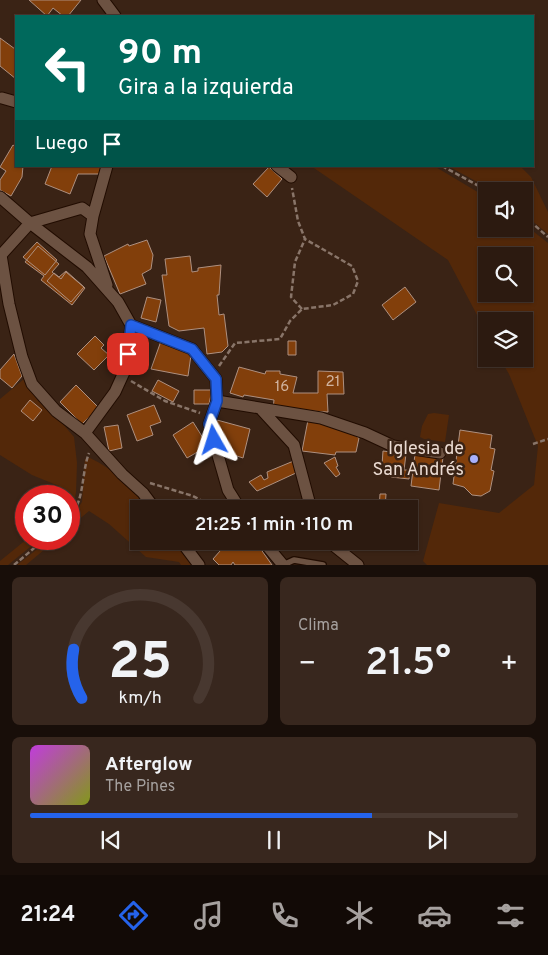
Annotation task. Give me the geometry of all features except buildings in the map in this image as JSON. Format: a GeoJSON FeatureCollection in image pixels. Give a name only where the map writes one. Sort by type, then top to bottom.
{"type":"FeatureCollection","features":[{"type":"Feature","properties":{"kind":"street"},"geometry":{"type":"LineString","coordinates":[[103,0],[114,15]]}},
{"type":"Feature","properties":{"kind":"street"},"geometry":{"type":"LineString","coordinates":[[2,98],[15,102]]}},
{"type":"Feature","properties":{"kind":"street"},"geometry":{"type":"LineString","coordinates":[[107,167],[90,234],[109,292]]}},
{"type":"Feature","properties":{"kind":"street"},"geometry":{"type":"LineString","coordinates":[[278,167],[291,178]]}},
{"type":"Feature","properties":{"kind":"street"},"geometry":{"type":"LineString","coordinates":[[0,197],[87,267],[118,302],[131,325],[126,368],[89,438]]}},
{"type":"Feature","properties":{"kind":"street"},"geometry":{"type":"LineString","coordinates":[[93,216],[82,208],[30,223],[1,255],[9,304],[22,357],[32,384],[56,411],[89,438],[148,500]]}},
{"type":"Feature","properties":{"kind":"street"},"geometry":{"type":"LineString","coordinates":[[0,290],[9,304]]}},
{"type":"Feature","properties":{"kind":"street"},"geometry":{"type":"LineString","coordinates":[[131,325],[192,349],[216,379],[217,401],[209,424],[228,490],[234,500]]}},
{"type":"Feature","properties":{"kind":"street"},"geometry":{"type":"LineString","coordinates":[[217,401],[321,418],[365,433],[393,446],[440,453]]}},
{"type":"Feature","properties":{"kind":"street"},"geometry":{"type":"LineString","coordinates":[[260,408],[294,445],[309,500]]}},
{"type":"Feature","properties":{"kind":"street"},"geometry":{"type":"LineString","coordinates":[[187,550],[198,565]]}},
{"type":"Feature","properties":{"kind":"street"},"geometry":{"type":"LineString","coordinates":[[270,550],[283,565]]}},
{"type":"Feature","properties":{"kind":"street"},"geometry":{"type":"LineString","coordinates":[[339,550],[358,565]]}},
{"type":"Feature","properties":{"kind":"lane"},"geometry":{"type":"LineString","coordinates":[[283,565],[294,560],[323,565]]}},
{"type":"Feature","properties":{"kind":"path"},"geometry":{"type":"LineString","coordinates":[[444,167],[478,186]]}},
{"type":"Feature","properties":{"kind":"path"},"geometry":{"type":"LineString","coordinates":[[212,375],[235,343],[280,339],[290,321],[302,309],[333,305],[353,294],[358,282],[352,266],[305,240],[298,221],[291,178]]}},
{"type":"Feature","properties":{"kind":"path"},"geometry":{"type":"LineString","coordinates":[[533,224],[548,237]]}},
{"type":"Feature","properties":{"kind":"path"},"geometry":{"type":"LineString","coordinates":[[302,309],[291,297],[296,262],[305,240]]}},
{"type":"Feature","properties":{"kind":"path"},"geometry":{"type":"LineString","coordinates":[[123,375],[165,401],[211,417]]}},
{"type":"Feature","properties":{"kind":"path"},"geometry":{"type":"LineString","coordinates":[[80,494],[89,438]]}},
{"type":"Feature","properties":{"kind":"path"},"geometry":{"type":"LineString","coordinates":[[534,444],[548,440]]}},
{"type":"Feature","properties":{"kind":"path"},"geometry":{"type":"LineString","coordinates":[[148,482],[200,500]]}},
{"type":"Feature","properties":{"kind":"path"},"geometry":{"type":"LineString","coordinates":[[14,565],[32,550]]}},
{"type":"Feature","properties":{"kind":"shaded area"},"geometry":{"type":"Polygon","coordinates":[[[312,167],[436,167],[478,192],[478,237],[533,237],[533,231],[548,243],[548,565],[427,565],[423,561],[439,503],[499,513],[534,485],[538,446],[505,367],[533,367],[533,312],[478,312],[478,317],[448,260],[312,167]]]}},
{"type":"Feature","properties":{"kind":"shaded area"},"geometry":{"type":"Polygon","coordinates":[[[450,167],[521,167],[531,177],[548,212],[548,234],[533,222],[533,182],[478,182],[450,167]]]}},
{"type":"Feature","properties":{"kind":"shaded area"},"geometry":{"type":"Polygon","coordinates":[[[24,379],[38,401],[74,437],[77,463],[76,485],[57,485],[32,475],[0,455],[0,399],[24,379]]]}},
{"type":"Feature","properties":{"kind":"shaded area"},"geometry":{"type":"Polygon","coordinates":[[[428,414],[449,415],[445,442],[420,437],[422,426],[428,414]]]}},
{"type":"Feature","properties":{"kind":"shaded area"},"geometry":{"type":"Polygon","coordinates":[[[90,458],[99,462],[123,480],[142,500],[130,500],[130,543],[109,524],[89,511],[80,519],[85,459],[90,458]]]}},
{"type":"Feature","properties":{"kind":"shaded area"},"geometry":{"type":"Polygon","coordinates":[[[15,549],[26,550],[8,565],[0,565],[0,561],[15,549]]]}},
{"type":"Feature","properties":{"kind":"shaded area"},"geometry":{"type":"Polygon","coordinates":[[[36,550],[44,550],[26,565],[17,565],[36,550]]]}},
{"type":"Feature","properties":{"kind":"shaded area"},"geometry":{"type":"Polygon","coordinates":[[[138,550],[181,550],[192,565],[181,565],[179,562],[146,557],[138,550]]]}},
{"type":"Feature","properties":{"kind":"place","name":"Iglesia de San Andrés"},"geometry":{"type":"Point","coordinates":[474,459]}},
{"type":"Feature","properties":{"kind":"route"},"geometry":{"type":"LineString","coordinates":[[128,354],[131,325],[192,349],[216,379],[217,401],[209,424],[214,440]]}}]}
